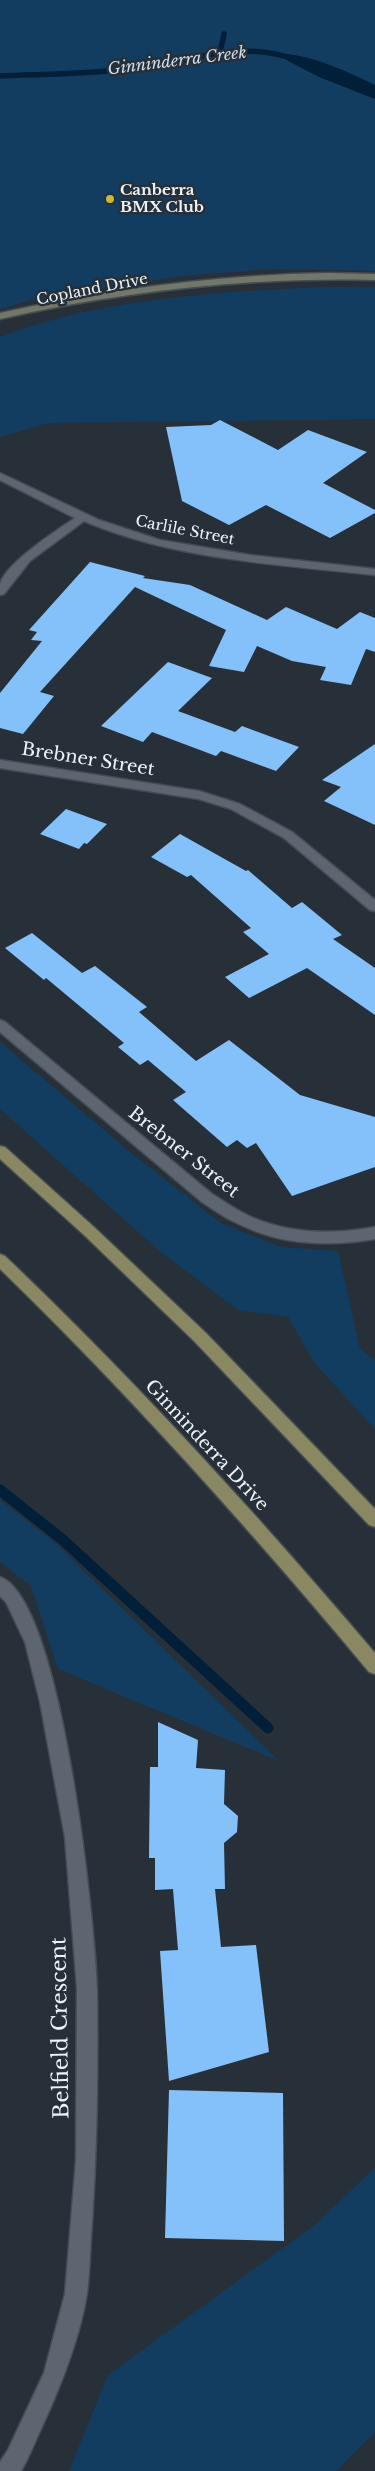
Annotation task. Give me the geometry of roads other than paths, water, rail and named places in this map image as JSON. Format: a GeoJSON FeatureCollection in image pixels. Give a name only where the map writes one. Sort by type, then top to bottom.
{"type":"FeatureCollection","features":[{"type":"Feature","properties":{"kind":"main road","name":"Copland Drive"},"geometry":{"type":"LineString","coordinates":[[0,316],[61,301],[190,285],[295,277],[375,277]]}},
{"type":"Feature","properties":{"kind":"main road","name":"Copland Drive"},"geometry":{"type":"LineString","coordinates":[[0,324],[146,290]]}},
{"type":"Feature","properties":{"kind":"main road"},"geometry":{"type":"LineString","coordinates":[[0,1151],[90,1231],[200,1337],[375,1520]]}},
{"type":"Feature","properties":{"kind":"main road","name":"Ginninderra Drive"},"geometry":{"type":"LineString","coordinates":[[0,1260],[115,1374],[213,1479],[375,1666]]}},
{"type":"Feature","properties":{"kind":"street","name":"Carlile Street"},"geometry":{"type":"LineString","coordinates":[[0,476],[82,518],[128,534],[178,547],[375,572]]}},
{"type":"Feature","properties":{"kind":"street"},"geometry":{"type":"LineString","coordinates":[[0,592],[8,577],[19,564],[47,541],[82,518]]}},
{"type":"Feature","properties":{"kind":"street","name":"Brebner Street"},"geometry":{"type":"LineString","coordinates":[[0,764],[199,795],[219,801],[257,816],[288,836],[375,907]]}},
{"type":"Feature","properties":{"kind":"street","name":"Brebner Street"},"geometry":{"type":"LineString","coordinates":[[0,1025],[207,1198],[242,1220],[263,1228],[308,1238],[355,1238],[375,1233]]}},
{"type":"Feature","properties":{"kind":"street","name":"Belfield Crescent"},"geometry":{"type":"LineString","coordinates":[[0,1584],[12,1597],[34,1642],[49,1702],[74,1836],[86,1988],[86,2160],[76,2294],[54,2376],[16,2458],[7,2471]]}},
{"type":"Feature","properties":{"kind":"waterway"},"geometry":{"type":"LineString","coordinates":[[220,53],[224,34]]}},
{"type":"Feature","properties":{"kind":"waterway","name":"Ginninderra Creek"},"geometry":{"type":"LineString","coordinates":[[0,76],[121,70],[236,51],[256,51],[296,60]]}},
{"type":"Feature","properties":{"kind":"waterway"},"geometry":{"type":"LineString","coordinates":[[0,1490],[63,1540],[268,1728]]}},
{"type":"Feature","properties":{"kind":"place","name":"Canberra BMX Club"},"geometry":{"type":"Point","coordinates":[110,199]}}]}
